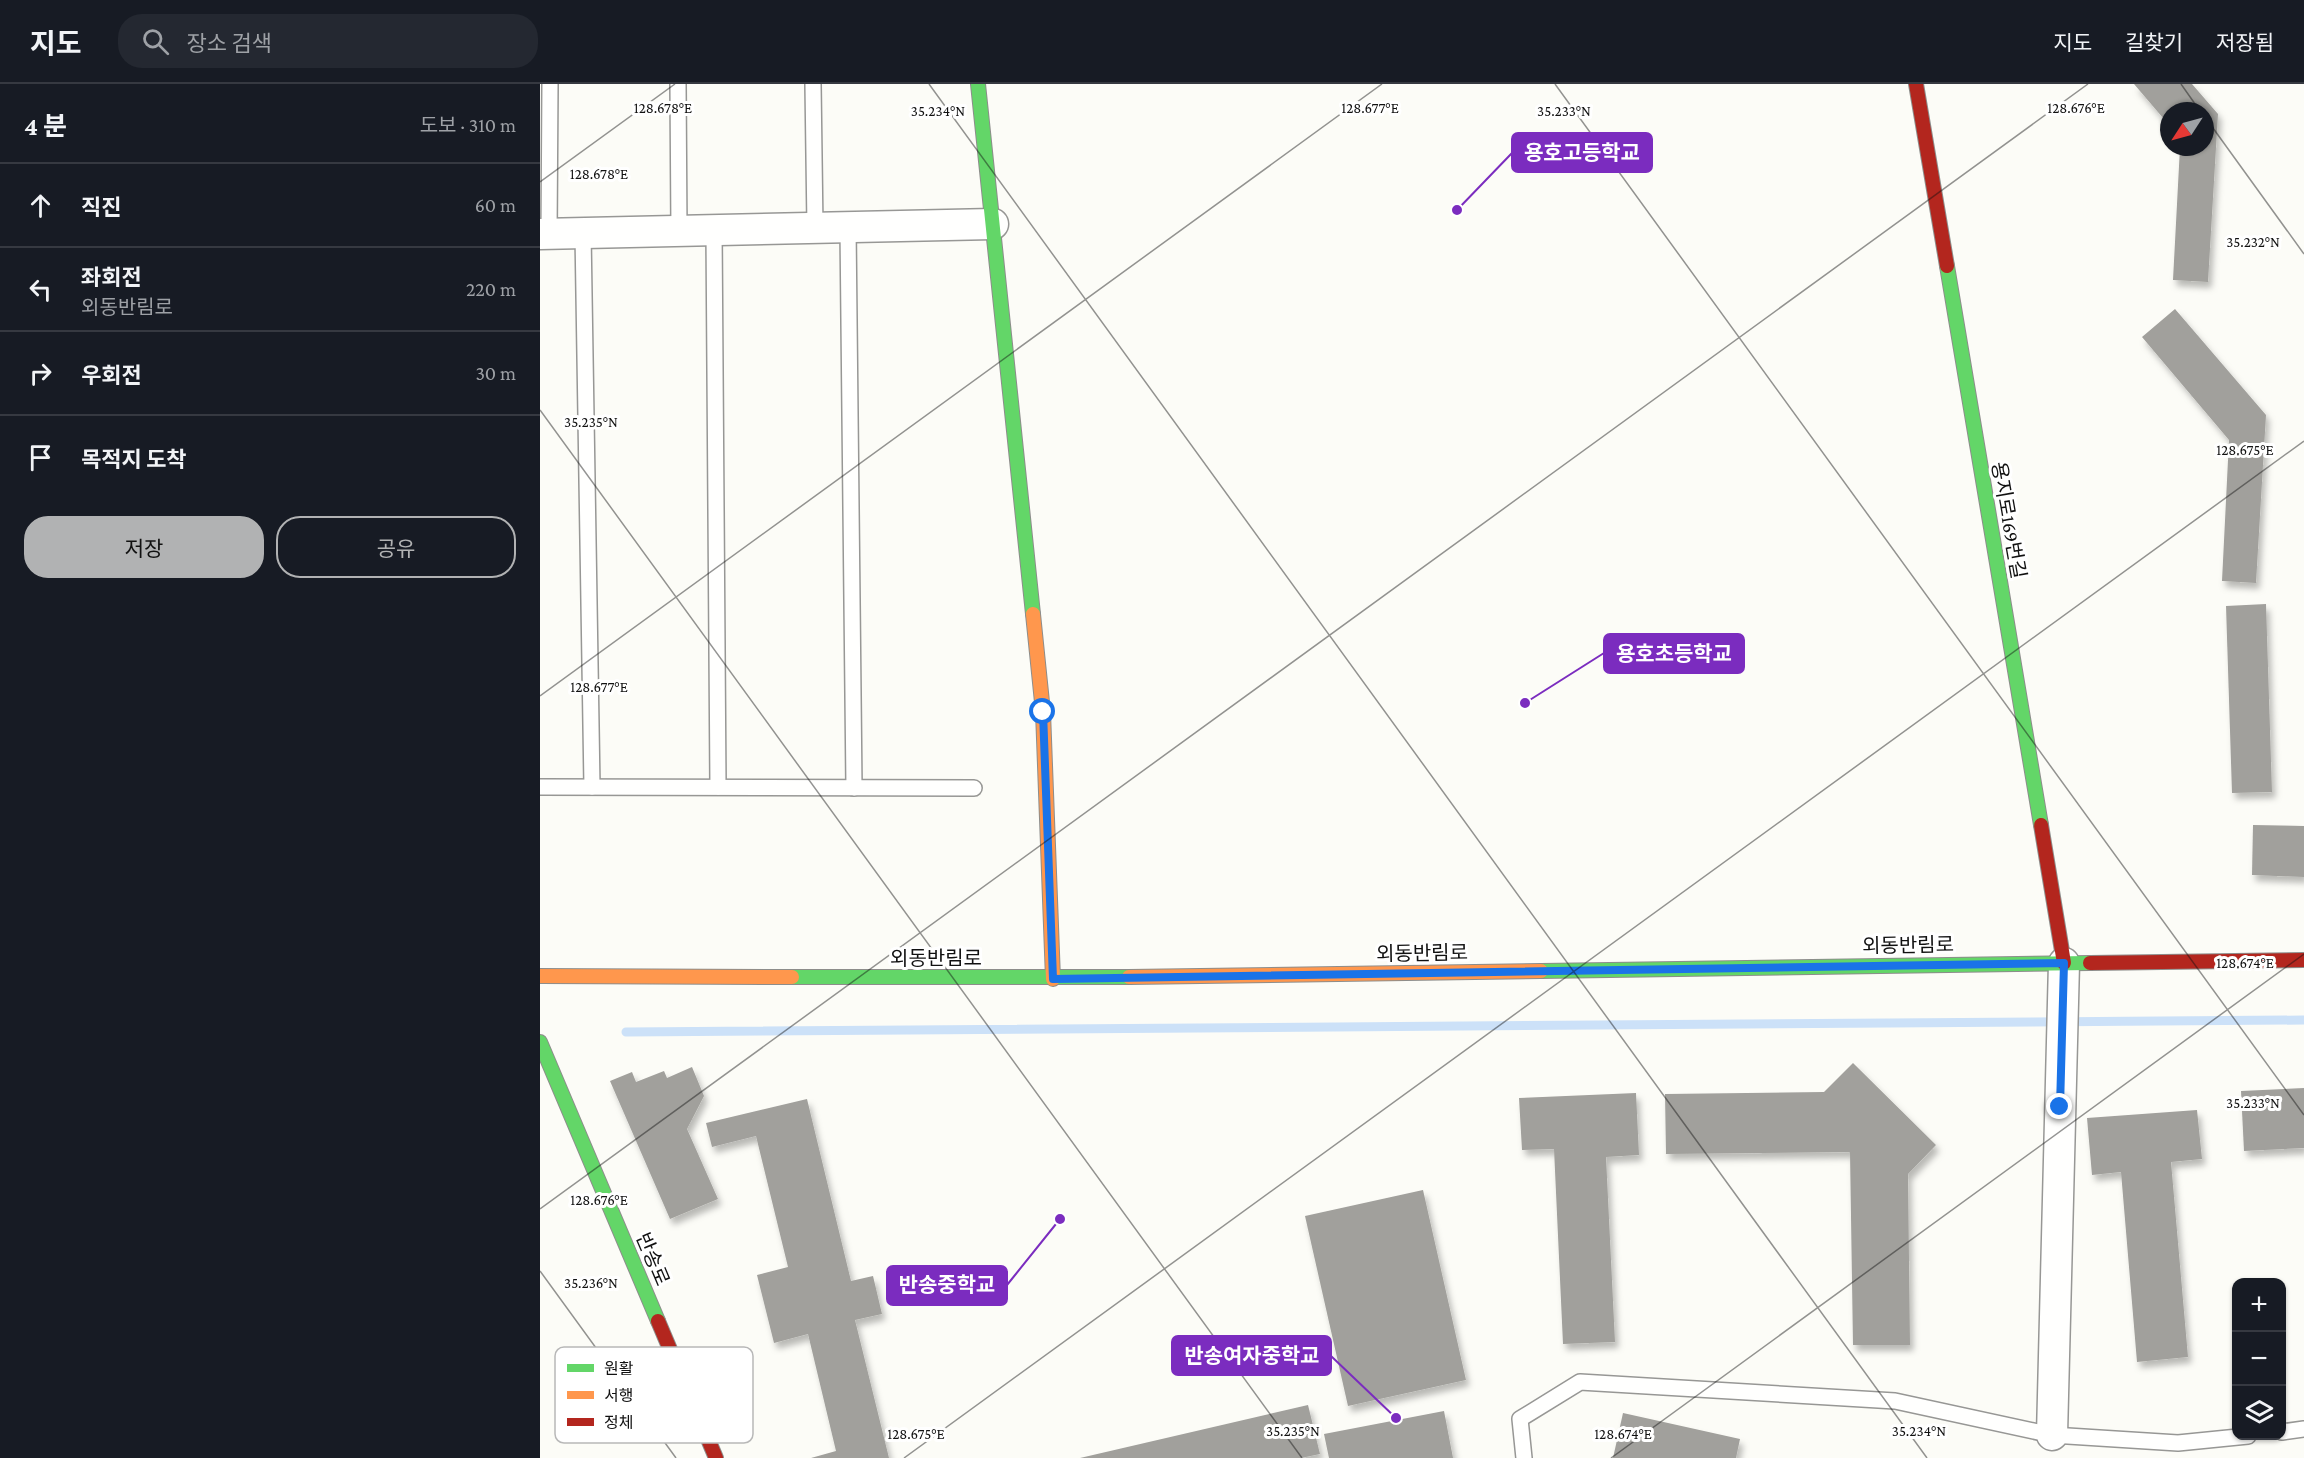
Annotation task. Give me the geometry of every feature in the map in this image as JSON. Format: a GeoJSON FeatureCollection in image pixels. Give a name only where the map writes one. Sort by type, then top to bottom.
{"type":"FeatureCollection","features":[{"type":"Feature","properties":{"kind":"street"},"geometry":{"type":"LineString","coordinates":[[978,84],[1043,712],[1053,979]]}},
{"type":"Feature","properties":{"kind":"street","name":"용지로169번길"},"geometry":{"type":"LineString","coordinates":[[1916,84],[2064,963]]}},
{"type":"Feature","properties":{"kind":"street"},"geometry":{"type":"LineString","coordinates":[[545,234],[993,224]]}},
{"type":"Feature","properties":{"kind":"street","name":"외동반림로"},"geometry":{"type":"LineString","coordinates":[[540,976],[1053,979],[2304,960]]}},
{"type":"Feature","properties":{"kind":"street"},"geometry":{"type":"LineString","coordinates":[[2052,1435],[2064,963]]}},
{"type":"Feature","properties":{"kind":"street","name":"반송로"},"geometry":{"type":"LineString","coordinates":[[540,1042],[669,1347]]}},
{"type":"Feature","properties":{"kind":"street","name":"반송로"},"geometry":{"type":"LineString","coordinates":[[710,1443],[716,1458]]}},
{"type":"Feature","properties":{"kind":"lane"},"geometry":{"type":"LineString","coordinates":[[545,234],[550,84]]}},
{"type":"Feature","properties":{"kind":"lane"},"geometry":{"type":"LineString","coordinates":[[678,84],[679,231]]}},
{"type":"Feature","properties":{"kind":"lane"},"geometry":{"type":"LineString","coordinates":[[813,84],[815,228]]}},
{"type":"Feature","properties":{"kind":"lane"},"geometry":{"type":"LineString","coordinates":[[849,227],[854,788]]}},
{"type":"Feature","properties":{"kind":"lane"},"geometry":{"type":"LineString","coordinates":[[714,230],[718,788]]}},
{"type":"Feature","properties":{"kind":"lane"},"geometry":{"type":"LineString","coordinates":[[583,233],[592,787]]}},
{"type":"Feature","properties":{"kind":"lane"},"geometry":{"type":"LineString","coordinates":[[540,787],[974,788]]}},
{"type":"Feature","properties":{"kind":"lane"},"geometry":{"type":"LineString","coordinates":[[1524,1458],[1520,1419],[1580,1382],[1895,1401],[2052,1435],[2178,1443],[2232,1438]]}},
{"type":"Feature","properties":{"kind":"lane"},"geometry":{"type":"LineString","coordinates":[[2286,1432],[2304,1430]]}},
{"type":"Feature","properties":{"kind":"building"},"geometry":{"type":"Polygon","coordinates":[[[2134,84],[2192,84],[2208,102],[2160,102],[2160,114],[2134,84]]]}},
{"type":"Feature","properties":{"kind":"building"},"geometry":{"type":"Polygon","coordinates":[[[2214,109],[2218,114],[2208,282],[2173,280],[2180,156],[2214,156],[2214,109]]]}},
{"type":"Feature","properties":{"kind":"building"},"geometry":{"type":"Polygon","coordinates":[[[2175,309],[2266,415],[2256,583],[2222,581],[2229,440],[2142,337],[2175,309]]]}},
{"type":"Feature","properties":{"kind":"building"},"geometry":{"type":"Polygon","coordinates":[[[2266,604],[2272,792],[2232,793],[2226,606],[2266,604]]]}},
{"type":"Feature","properties":{"kind":"building"},"geometry":{"type":"Polygon","coordinates":[[[2253,825],[2304,826],[2304,877],[2252,875],[2253,825]]]}},
{"type":"Feature","properties":{"kind":"building"},"geometry":{"type":"Polygon","coordinates":[[[1853,1063],[1936,1145],[1908,1174],[1910,1345],[1853,1345],[1850,1152],[1666,1154],[1665,1094],[1824,1092],[1853,1063]]]}},
{"type":"Feature","properties":{"kind":"building"},"geometry":{"type":"Polygon","coordinates":[[[692,1067],[704,1096],[687,1129],[718,1199],[670,1219],[610,1081],[632,1072],[636,1082],[664,1071],[667,1078],[692,1067]]]}},
{"type":"Feature","properties":{"kind":"building"},"geometry":{"type":"Polygon","coordinates":[[[2304,1088],[2304,1148],[2244,1151],[2241,1091],[2304,1088]]]}},
{"type":"Feature","properties":{"kind":"building"},"geometry":{"type":"Polygon","coordinates":[[[1636,1093],[1639,1155],[1606,1157],[1615,1342],[1563,1344],[1554,1149],[1522,1150],[1519,1098],[1636,1093]]]}},
{"type":"Feature","properties":{"kind":"building"},"geometry":{"type":"Polygon","coordinates":[[[807,1099],[851,1281],[873,1276],[882,1314],[855,1320],[889,1458],[811,1458],[836,1451],[808,1334],[774,1343],[757,1275],[788,1267],[756,1136],[712,1147],[706,1123],[807,1099]]]}},
{"type":"Feature","properties":{"kind":"building"},"geometry":{"type":"Polygon","coordinates":[[[2197,1110],[2202,1159],[2171,1162],[2188,1357],[2137,1362],[2121,1172],[2092,1175],[2087,1118],[2197,1110]]]}},
{"type":"Feature","properties":{"kind":"building"},"geometry":{"type":"Polygon","coordinates":[[[1423,1190],[1466,1380],[1348,1406],[1305,1216],[1423,1190]]]}},
{"type":"Feature","properties":{"kind":"building"},"geometry":{"type":"Polygon","coordinates":[[[1308,1405],[1320,1454],[1301,1458],[1080,1458],[1308,1405]]]}},
{"type":"Feature","properties":{"kind":"building"},"geometry":{"type":"Polygon","coordinates":[[[1444,1411],[1453,1458],[1329,1458],[1324,1434],[1444,1411]]]}},
{"type":"Feature","properties":{"kind":"building"},"geometry":{"type":"Polygon","coordinates":[[[1623,1413],[1740,1439],[1736,1458],[1613,1458],[1623,1413]]]}},
{"type":"Feature","properties":{"kind":"waterway"},"geometry":{"type":"LineString","coordinates":[[626,1032],[2304,1020]]}},
{"type":"Feature","properties":{"kind":"traffic: fast"},"geometry":{"type":"LineString","coordinates":[[978,84],[1033,614]]}},
{"type":"Feature","properties":{"kind":"traffic: fast"},"geometry":{"type":"LineString","coordinates":[[1947,266],[2041,825]]}},
{"type":"Feature","properties":{"kind":"traffic: fast"},"geometry":{"type":"LineString","coordinates":[[1541,971],[2090,963]]}},
{"type":"Feature","properties":{"kind":"traffic: fast"},"geometry":{"type":"LineString","coordinates":[[792,977],[1129,977]]}},
{"type":"Feature","properties":{"kind":"traffic: fast"},"geometry":{"type":"LineString","coordinates":[[540,1042],[658,1321]]}},
{"type":"Feature","properties":{"kind":"traffic: slow"},"geometry":{"type":"LineString","coordinates":[[1033,614],[1043,712],[1053,979]]}},
{"type":"Feature","properties":{"kind":"traffic: slow"},"geometry":{"type":"LineString","coordinates":[[1129,977],[1541,971]]}},
{"type":"Feature","properties":{"kind":"traffic: slow"},"geometry":{"type":"LineString","coordinates":[[540,976],[792,977]]}},
{"type":"Feature","properties":{"kind":"traffic: jam"},"geometry":{"type":"LineString","coordinates":[[1916,84],[1947,266]]}},
{"type":"Feature","properties":{"kind":"traffic: jam"},"geometry":{"type":"LineString","coordinates":[[2041,825],[2064,963]]}},
{"type":"Feature","properties":{"kind":"traffic: jam"},"geometry":{"type":"LineString","coordinates":[[2090,963],[2304,960]]}},
{"type":"Feature","properties":{"kind":"traffic: jam"},"geometry":{"type":"LineString","coordinates":[[658,1321],[669,1347]]}},
{"type":"Feature","properties":{"kind":"traffic: jam"},"geometry":{"type":"LineString","coordinates":[[710,1443],[716,1458]]}},
{"type":"Feature","properties":{"kind":"place","name":"용호고등학교"},"geometry":{"type":"Point","coordinates":[1457,210]}},
{"type":"Feature","properties":{"kind":"place","name":"용호초등학교"},"geometry":{"type":"Point","coordinates":[1525,703]}},
{"type":"Feature","properties":{"kind":"place","name":"반송중학교"},"geometry":{"type":"Point","coordinates":[1060,1219]}},
{"type":"Feature","properties":{"kind":"place","name":"반송여자중학교"},"geometry":{"type":"Point","coordinates":[1396,1418]}},
{"type":"Feature","properties":{"kind":"route"},"geometry":{"type":"LineString","coordinates":[[1043,712],[1053,979],[2064,963],[2060,1107]]}}]}
